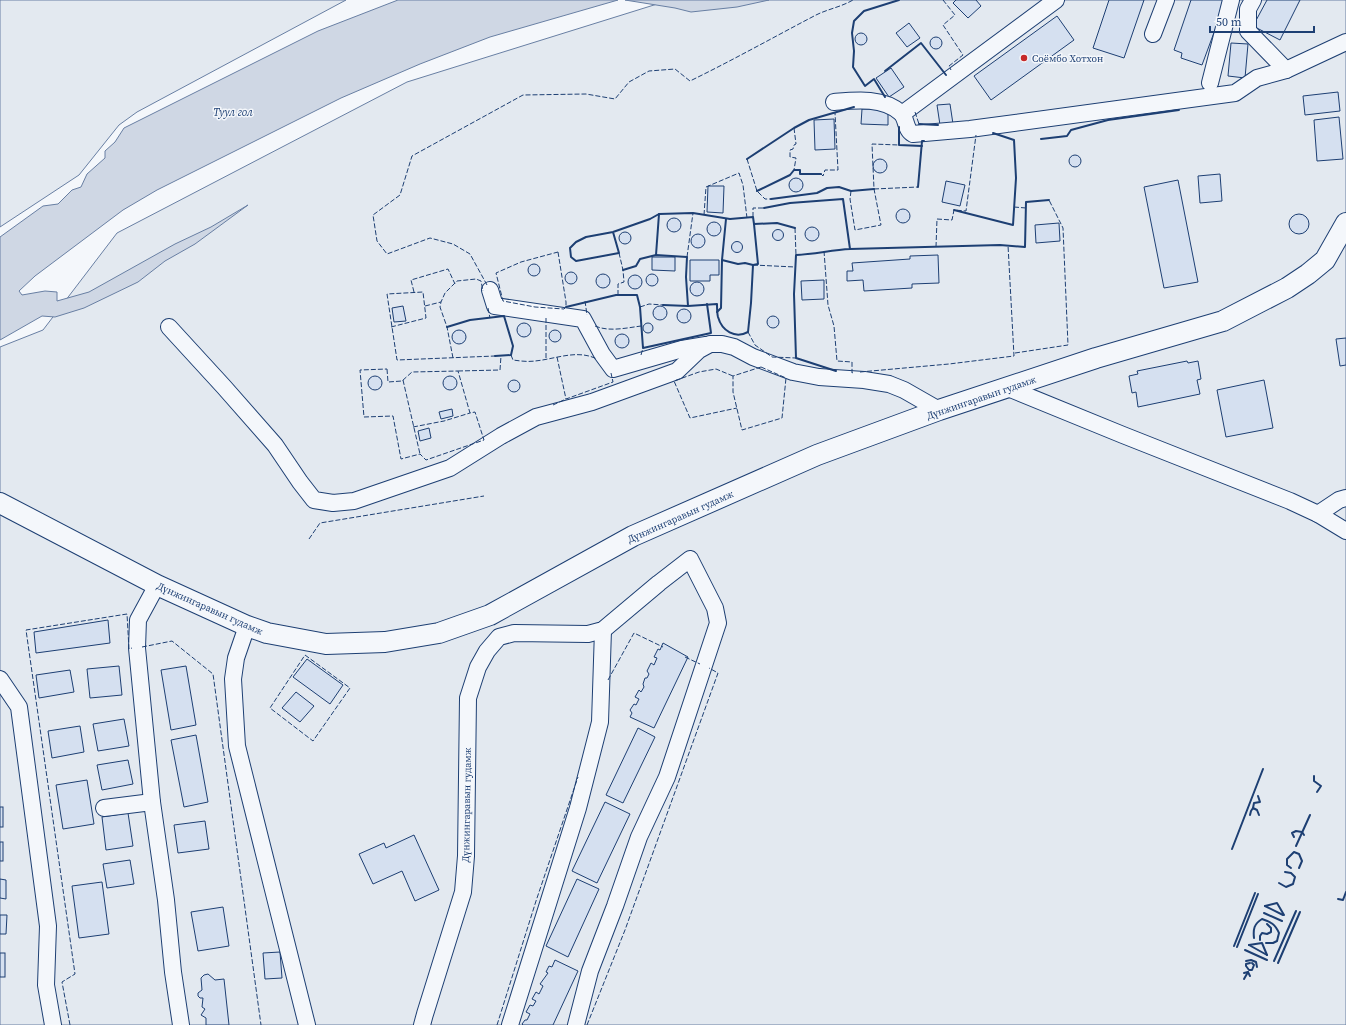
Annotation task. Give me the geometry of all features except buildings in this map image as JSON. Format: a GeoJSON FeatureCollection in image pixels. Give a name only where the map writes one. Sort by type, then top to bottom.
{"type":"FeatureCollection","features":[{"type":"Feature","properties":{"kind":"main road","name":"Дүнжингаравын гудамж"},"geometry":{"type":"LineString","coordinates":[[0,503],[157,585],[247,626],[267,633],[326,644],[385,642],[439,633],[490,615],[640,533],[817,455],[939,410],[1096,358],[1223,321],[1287,288],[1308,274],[1325,260],[1346,223]]}},
{"type":"Feature","properties":{"kind":"street"},"geometry":{"type":"LineString","coordinates":[[902,114],[1056,0]]}},
{"type":"Feature","properties":{"kind":"street"},"geometry":{"type":"LineString","coordinates":[[1153,34],[1166,0]]}},
{"type":"Feature","properties":{"kind":"street"},"geometry":{"type":"LineString","coordinates":[[1210,83],[1232,0]]}},
{"type":"Feature","properties":{"kind":"street"},"geometry":{"type":"LineString","coordinates":[[1253,0],[1248,9],[1248,31],[1286,70]]}},
{"type":"Feature","properties":{"kind":"street"},"geometry":{"type":"LineString","coordinates":[[834,102],[858,100],[876,101],[889,106],[902,114],[908,130],[913,134],[970,129],[1235,94],[1257,78],[1286,70],[1346,42]]}},
{"type":"Feature","properties":{"kind":"street"},"geometry":{"type":"LineString","coordinates":[[490,290],[495,306],[583,319],[602,354],[613,369],[682,349],[710,344],[722,344],[734,347],[753,357],[793,372],[819,377],[864,380],[889,384],[904,390],[939,410]]}},
{"type":"Feature","properties":{"kind":"street"},"geometry":{"type":"LineString","coordinates":[[169,327],[275,445],[314,500],[333,503],[354,501],[450,468],[501,436],[536,417],[592,402],[676,372],[699,350],[710,344]]}},
{"type":"Feature","properties":{"kind":"street"},"geometry":{"type":"LineString","coordinates":[[1008,388],[1290,501],[1318,514],[1346,531]]}},
{"type":"Feature","properties":{"kind":"street"},"geometry":{"type":"LineString","coordinates":[[1318,514],[1339,500],[1346,498]]}},
{"type":"Feature","properties":{"kind":"street"},"geometry":{"type":"LineString","coordinates":[[490,615],[499,636],[514,633],[588,634],[603,630],[690,559],[715,608],[718,624],[667,778],[639,837],[590,971],[576,1025]]}},
{"type":"Feature","properties":{"kind":"street"},"geometry":{"type":"LineString","coordinates":[[157,585],[138,620],[137,648],[152,802],[166,900],[173,972],[181,1025]]}},
{"type":"Feature","properties":{"kind":"street"},"geometry":{"type":"LineString","coordinates":[[247,626],[236,658],[233,679],[237,746],[307,1025]]}},
{"type":"Feature","properties":{"kind":"street"},"geometry":{"type":"LineString","coordinates":[[510,1025],[578,808],[600,722],[603,630]]}},
{"type":"Feature","properties":{"kind":"street","name":"Дүнжингаравын гудамж"},"geometry":{"type":"LineString","coordinates":[[422,1025],[463,892],[466,856],[468,698],[478,667],[487,651],[499,636]]}},
{"type":"Feature","properties":{"kind":"street"},"geometry":{"type":"LineString","coordinates":[[0,679],[19,708],[48,926],[46,985],[53,1025]]}},
{"type":"Feature","properties":{"kind":"street"},"geometry":{"type":"LineString","coordinates":[[104,808],[152,802]]}},
{"type":"Feature","properties":{"kind":"shaded area"},"geometry":{"type":"Polygon","coordinates":[[[0,0],[346,0],[137,112],[119,125],[79,175],[0,227],[0,0]]]}},
{"type":"Feature","properties":{"kind":"shaded area"},"geometry":{"type":"Polygon","coordinates":[[[670,0],[1346,0],[1346,1025],[0,1025],[0,347],[43,330],[117,233],[407,82],[670,0]]]}},
{"type":"Feature","properties":{"kind":"water","name":"Туул гол"},"geometry":{"type":"Polygon","coordinates":[[[398,0],[618,0],[490,37],[420,64],[341,98],[157,190],[123,210],[35,276],[19,291],[22,295],[45,291],[57,292],[57,301],[89,292],[175,244],[211,227],[248,205],[195,244],[165,261],[138,282],[84,308],[55,317],[42,316],[0,340],[0,237],[43,206],[58,204],[72,190],[81,187],[87,174],[105,158],[105,151],[115,142],[124,128],[318,31],[398,0]]]}},
{"type":"Feature","properties":{"kind":"water"},"geometry":{"type":"Polygon","coordinates":[[[625,0],[769,0],[737,7],[691,12],[625,0]]]}},
{"type":"Feature","properties":{"kind":"fence"},"geometry":{"type":"LineString","coordinates":[[487,285],[470,254],[453,244],[430,238],[387,254],[377,241],[373,215],[400,195],[412,156],[523,95],[586,94],[615,99],[629,82],[649,71],[675,69],[690,81],[816,15],[853,0]]}},
{"type":"Feature","properties":{"kind":"fence"},"geometry":{"type":"LineString","coordinates":[[943,0],[955,15],[943,25],[963,55],[949,66],[951,70]]}},
{"type":"Feature","properties":{"kind":"fence"},"geometry":{"type":"LineString","coordinates":[[915,112],[919,124]]}},
{"type":"Feature","properties":{"kind":"fence"},"geometry":{"type":"LineString","coordinates":[[821,174],[823,176],[825,170],[838,170],[835,113]]}},
{"type":"Feature","properties":{"kind":"fence"},"geometry":{"type":"LineString","coordinates":[[794,128],[796,144],[794,145],[793,149],[790,150],[790,157],[796,158],[794,170]]}},
{"type":"Feature","properties":{"kind":"fence"},"geometry":{"type":"LineString","coordinates":[[936,247],[937,219],[952,220],[954,210],[966,211],[976,135]]}},
{"type":"Feature","properties":{"kind":"fence"},"geometry":{"type":"LineString","coordinates":[[851,191],[850,199],[855,230],[881,225],[874,189],[872,144],[899,145]]}},
{"type":"Feature","properties":{"kind":"fence"},"geometry":{"type":"LineString","coordinates":[[747,159],[757,191],[765,199],[771,199]]}},
{"type":"Feature","properties":{"kind":"fence"},"geometry":{"type":"LineString","coordinates":[[704,215],[706,187],[739,173],[743,185],[747,218]]}},
{"type":"Feature","properties":{"kind":"fence"},"geometry":{"type":"LineString","coordinates":[[874,189],[918,187]]}},
{"type":"Feature","properties":{"kind":"fence"},"geometry":{"type":"LineString","coordinates":[[1015,353],[1068,345],[1063,228],[1049,200]]}},
{"type":"Feature","properties":{"kind":"fence"},"geometry":{"type":"LineString","coordinates":[[1014,207],[1026,208]]}},
{"type":"Feature","properties":{"kind":"fence"},"geometry":{"type":"LineString","coordinates":[[753,217],[753,208],[764,208]]}},
{"type":"Feature","properties":{"kind":"fence"},"geometry":{"type":"LineString","coordinates":[[687,257],[693,213]]}},
{"type":"Feature","properties":{"kind":"fence"},"geometry":{"type":"LineString","coordinates":[[795,228],[796,255]]}},
{"type":"Feature","properties":{"kind":"fence"},"geometry":{"type":"LineString","coordinates":[[860,372],[949,364],[1014,356],[1008,245]]}},
{"type":"Feature","properties":{"kind":"fence"},"geometry":{"type":"LineString","coordinates":[[824,251],[828,305],[834,326],[837,361],[852,362],[852,373],[854,372]]}},
{"type":"Feature","properties":{"kind":"fence"},"geometry":{"type":"LineString","coordinates":[[558,252],[566,302],[566,307],[564,309],[535,307],[503,301],[496,273],[521,262],[558,252]]}},
{"type":"Feature","properties":{"kind":"fence"},"geometry":{"type":"LineString","coordinates":[[618,295],[618,284],[624,282],[619,253]]}},
{"type":"Feature","properties":{"kind":"fence"},"geometry":{"type":"LineString","coordinates":[[753,265],[795,267]]}},
{"type":"Feature","properties":{"kind":"fence"},"geometry":{"type":"LineString","coordinates":[[414,292],[411,280],[448,269],[455,284]]}},
{"type":"Feature","properties":{"kind":"fence"},"geometry":{"type":"LineString","coordinates":[[453,358],[447,327],[440,307],[445,293],[457,281],[476,279],[481,281],[483,291]]}},
{"type":"Feature","properties":{"kind":"fence"},"geometry":{"type":"LineString","coordinates":[[391,327],[426,318],[423,292],[387,294],[397,360],[495,356]]}},
{"type":"Feature","properties":{"kind":"fence"},"geometry":{"type":"LineString","coordinates":[[585,301],[587,315]]}},
{"type":"Feature","properties":{"kind":"fence"},"geometry":{"type":"LineString","coordinates":[[425,306],[441,302]]}},
{"type":"Feature","properties":{"kind":"fence"},"geometry":{"type":"LineString","coordinates":[[640,307],[649,304],[663,305]]}},
{"type":"Feature","properties":{"kind":"fence"},"geometry":{"type":"LineString","coordinates":[[488,308],[490,318]]}},
{"type":"Feature","properties":{"kind":"fence"},"geometry":{"type":"LineString","coordinates":[[546,318],[546,359]]}},
{"type":"Feature","properties":{"kind":"fence"},"geometry":{"type":"LineString","coordinates":[[595,326],[606,329],[641,326]]}},
{"type":"Feature","properties":{"kind":"fence"},"geometry":{"type":"LineString","coordinates":[[748,332],[755,345],[772,357],[796,358]]}},
{"type":"Feature","properties":{"kind":"fence"},"geometry":{"type":"LineString","coordinates":[[641,355],[643,348]]}},
{"type":"Feature","properties":{"kind":"fence"},"geometry":{"type":"LineString","coordinates":[[511,355],[513,360],[527,361],[574,355],[589,356],[597,359]]}},
{"type":"Feature","properties":{"kind":"fence"},"geometry":{"type":"LineString","coordinates":[[458,371],[500,370],[501,356]]}},
{"type":"Feature","properties":{"kind":"fence"},"geometry":{"type":"LineString","coordinates":[[557,357],[566,399],[613,382],[611,373]]}},
{"type":"Feature","properties":{"kind":"fence"},"geometry":{"type":"LineString","coordinates":[[761,367],[786,378],[782,418],[742,430],[733,392],[733,376],[761,367]]}},
{"type":"Feature","properties":{"kind":"fence"},"geometry":{"type":"LineString","coordinates":[[387,369],[388,382],[402,381],[412,372],[458,371],[470,413],[475,412],[484,440],[426,460],[420,454],[401,459],[393,416],[364,417],[360,370],[387,369]]}},
{"type":"Feature","properties":{"kind":"fence"},"geometry":{"type":"LineString","coordinates":[[733,376],[716,369],[699,372],[674,381],[690,418],[737,408]]}},
{"type":"Feature","properties":{"kind":"fence"},"geometry":{"type":"LineString","coordinates":[[403,380],[420,454]]}},
{"type":"Feature","properties":{"kind":"fence"},"geometry":{"type":"LineString","coordinates":[[553,405],[566,399]]}},
{"type":"Feature","properties":{"kind":"fence"},"geometry":{"type":"LineString","coordinates":[[413,427],[444,421],[470,413]]}},
{"type":"Feature","properties":{"kind":"fence"},"geometry":{"type":"LineString","coordinates":[[309,539],[320,523],[484,496]]}},
{"type":"Feature","properties":{"kind":"fence"},"geometry":{"type":"LineString","coordinates":[[70,1025],[62,982],[75,974],[26,630],[127,614],[129,649],[132,648]]}},
{"type":"Feature","properties":{"kind":"fence"},"geometry":{"type":"LineString","coordinates":[[608,680],[634,633],[663,647]]}},
{"type":"Feature","properties":{"kind":"fence"},"geometry":{"type":"LineString","coordinates":[[142,647],[172,641],[213,674],[261,1025]]}},
{"type":"Feature","properties":{"kind":"fence"},"geometry":{"type":"LineString","coordinates":[[305,655],[350,688],[313,741],[270,708],[305,655]]}},
{"type":"Feature","properties":{"kind":"fence"},"geometry":{"type":"LineString","coordinates":[[685,657],[700,664]]}},
{"type":"Feature","properties":{"kind":"fence"},"geometry":{"type":"LineString","coordinates":[[587,1025],[625,930],[718,673],[709,668]]}},
{"type":"Feature","properties":{"kind":"fence"},"geometry":{"type":"LineString","coordinates":[[497,1025],[536,901],[578,777]]}},
{"type":"Feature","properties":{"kind":"wall"},"geometry":{"type":"LineString","coordinates":[[885,97],[874,79],[865,86],[853,67],[854,51],[852,33],[854,21],[864,11],[899,0]]}},
{"type":"Feature","properties":{"kind":"wall"},"geometry":{"type":"LineString","coordinates":[[885,71],[921,43],[946,75]]}},
{"type":"Feature","properties":{"kind":"wall"},"geometry":{"type":"LineString","coordinates":[[747,159],[794,128],[809,120],[854,107]]}},
{"type":"Feature","properties":{"kind":"wall"},"geometry":{"type":"LineString","coordinates":[[1041,139],[1067,136],[1071,130],[1108,120],[1179,110]]}},
{"type":"Feature","properties":{"kind":"wall"},"geometry":{"type":"LineString","coordinates":[[919,124],[938,125]]}},
{"type":"Feature","properties":{"kind":"wall"},"geometry":{"type":"LineString","coordinates":[[899,127],[899,145],[922,146]]}},
{"type":"Feature","properties":{"kind":"wall"},"geometry":{"type":"LineString","coordinates":[[954,210],[1013,225],[1016,178],[1014,140],[993,133]]}},
{"type":"Feature","properties":{"kind":"wall"},"geometry":{"type":"LineString","coordinates":[[918,187],[922,141],[924,141]]}},
{"type":"Feature","properties":{"kind":"wall"},"geometry":{"type":"LineString","coordinates":[[757,191],[790,175],[794,170],[800,170],[800,174],[821,174]]}},
{"type":"Feature","properties":{"kind":"wall"},"geometry":{"type":"LineString","coordinates":[[771,199],[817,193],[827,188],[839,187],[851,191],[874,189]]}},
{"type":"Feature","properties":{"kind":"wall"},"geometry":{"type":"LineString","coordinates":[[764,208],[790,203],[843,199],[850,249],[796,255],[794,294],[796,358],[836,371]]}},
{"type":"Feature","properties":{"kind":"wall"},"geometry":{"type":"LineString","coordinates":[[850,249],[1000,245],[1025,247],[1026,202],[1049,200]]}},
{"type":"Feature","properties":{"kind":"wall"},"geometry":{"type":"LineString","coordinates":[[613,232],[619,253],[576,261],[571,257],[570,248],[576,242],[586,237],[613,232],[650,219],[659,214],[693,213],[730,219],[753,217],[754,224],[777,223],[795,228]]}},
{"type":"Feature","properties":{"kind":"wall"},"geometry":{"type":"LineString","coordinates":[[656,255],[659,214]]}},
{"type":"Feature","properties":{"kind":"wall"},"geometry":{"type":"LineString","coordinates":[[726,219],[722,260],[738,264],[758,264],[754,224]]}},
{"type":"Feature","properties":{"kind":"wall"},"geometry":{"type":"LineString","coordinates":[[623,270],[636,266],[640,259],[656,255],[687,257],[686,277],[688,306]]}},
{"type":"Feature","properties":{"kind":"wall"},"geometry":{"type":"LineString","coordinates":[[717,312],[721,308],[722,260]]}},
{"type":"Feature","properties":{"kind":"wall"},"geometry":{"type":"LineString","coordinates":[[663,305],[688,306],[717,304],[718,317],[726,330],[738,335],[748,332],[753,265]]}},
{"type":"Feature","properties":{"kind":"wall"},"geometry":{"type":"LineString","coordinates":[[566,307],[616,295],[637,295],[640,307],[643,348],[711,333],[707,304]]}},
{"type":"Feature","properties":{"kind":"wall"},"geometry":{"type":"LineString","coordinates":[[447,327],[470,320],[504,316],[513,346],[511,355],[495,356]]}},
{"type":"Feature","properties":{"kind":"wall"},"geometry":{"type":"LineString","coordinates":[[1232,849],[1263,769]]}},
{"type":"Feature","properties":{"kind":"wall"},"geometry":{"type":"LineString","coordinates":[[1314,776],[1314,781],[1321,786],[1317,792]]}},
{"type":"Feature","properties":{"kind":"wall"},"geometry":{"type":"LineString","coordinates":[[1253,808],[1254,803],[1260,802],[1258,796]]}},
{"type":"Feature","properties":{"kind":"wall"},"geometry":{"type":"LineString","coordinates":[[1250,815],[1253,808],[1257,810],[1259,815]]}},
{"type":"Feature","properties":{"kind":"wall"},"geometry":{"type":"LineString","coordinates":[[1296,846],[1310,815]]}},
{"type":"Feature","properties":{"kind":"wall"},"geometry":{"type":"LineString","coordinates":[[1294,837],[1292,833],[1296,831],[1302,832],[1304,835]]}},
{"type":"Feature","properties":{"kind":"wall"},"geometry":{"type":"LineString","coordinates":[[1291,868],[1287,865],[1287,859],[1294,852],[1299,854],[1302,861],[1299,868]]}},
{"type":"Feature","properties":{"kind":"wall"},"geometry":{"type":"LineString","coordinates":[[1279,883],[1286,887],[1293,884],[1295,877],[1291,873],[1285,872]]}},
{"type":"Feature","properties":{"kind":"wall"},"geometry":{"type":"LineString","coordinates":[[1338,899],[1343,900],[1346,892]]}},
{"type":"Feature","properties":{"kind":"wall"},"geometry":{"type":"LineString","coordinates":[[1234,946],[1255,893]]}},
{"type":"Feature","properties":{"kind":"wall"},"geometry":{"type":"LineString","coordinates":[[1237,947],[1258,894]]}},
{"type":"Feature","properties":{"kind":"wall"},"geometry":{"type":"LineString","coordinates":[[1265,906],[1277,903],[1284,915]]}},
{"type":"Feature","properties":{"kind":"wall"},"geometry":{"type":"LineString","coordinates":[[1265,906],[1283,915]]}},
{"type":"Feature","properties":{"kind":"wall"},"geometry":{"type":"LineString","coordinates":[[1274,961],[1296,911]]}},
{"type":"Feature","properties":{"kind":"wall"},"geometry":{"type":"LineString","coordinates":[[1278,963],[1300,912]]}},
{"type":"Feature","properties":{"kind":"wall"},"geometry":{"type":"LineString","coordinates":[[1264,913],[1282,921]]}},
{"type":"Feature","properties":{"kind":"wall"},"geometry":{"type":"LineString","coordinates":[[1254,938],[1254,929],[1257,923],[1262,919],[1268,921],[1274,925],[1279,933],[1277,941],[1273,943],[1266,943]]}},
{"type":"Feature","properties":{"kind":"wall"},"geometry":{"type":"LineString","coordinates":[[1260,940],[1262,933],[1267,934],[1271,932],[1271,928],[1267,924]]}},
{"type":"Feature","properties":{"kind":"wall"},"geometry":{"type":"LineString","coordinates":[[1249,945],[1262,943],[1267,955]]}},
{"type":"Feature","properties":{"kind":"wall"},"geometry":{"type":"LineString","coordinates":[[1249,945],[1267,955]]}},
{"type":"Feature","properties":{"kind":"wall"},"geometry":{"type":"LineString","coordinates":[[1245,950],[1267,960]]}},
{"type":"Feature","properties":{"kind":"wall"},"geometry":{"type":"LineString","coordinates":[[1246,961],[1251,960],[1256,962],[1257,967]]}},
{"type":"Feature","properties":{"kind":"wall"},"geometry":{"type":"LineString","coordinates":[[1250,963],[1246,964],[1249,970],[1252,970],[1254,965],[1252,963]]}},
{"type":"Feature","properties":{"kind":"wall"},"geometry":{"type":"LineString","coordinates":[[1244,973],[1248,972],[1250,976]]}},
{"type":"Feature","properties":{"kind":"wall"},"geometry":{"type":"LineString","coordinates":[[1244,979],[1248,972]]}},
{"type":"Feature","properties":{"kind":"place","name":"Соёмбо Хотхон"},"geometry":{"type":"Point","coordinates":[1024,58]}}]}
